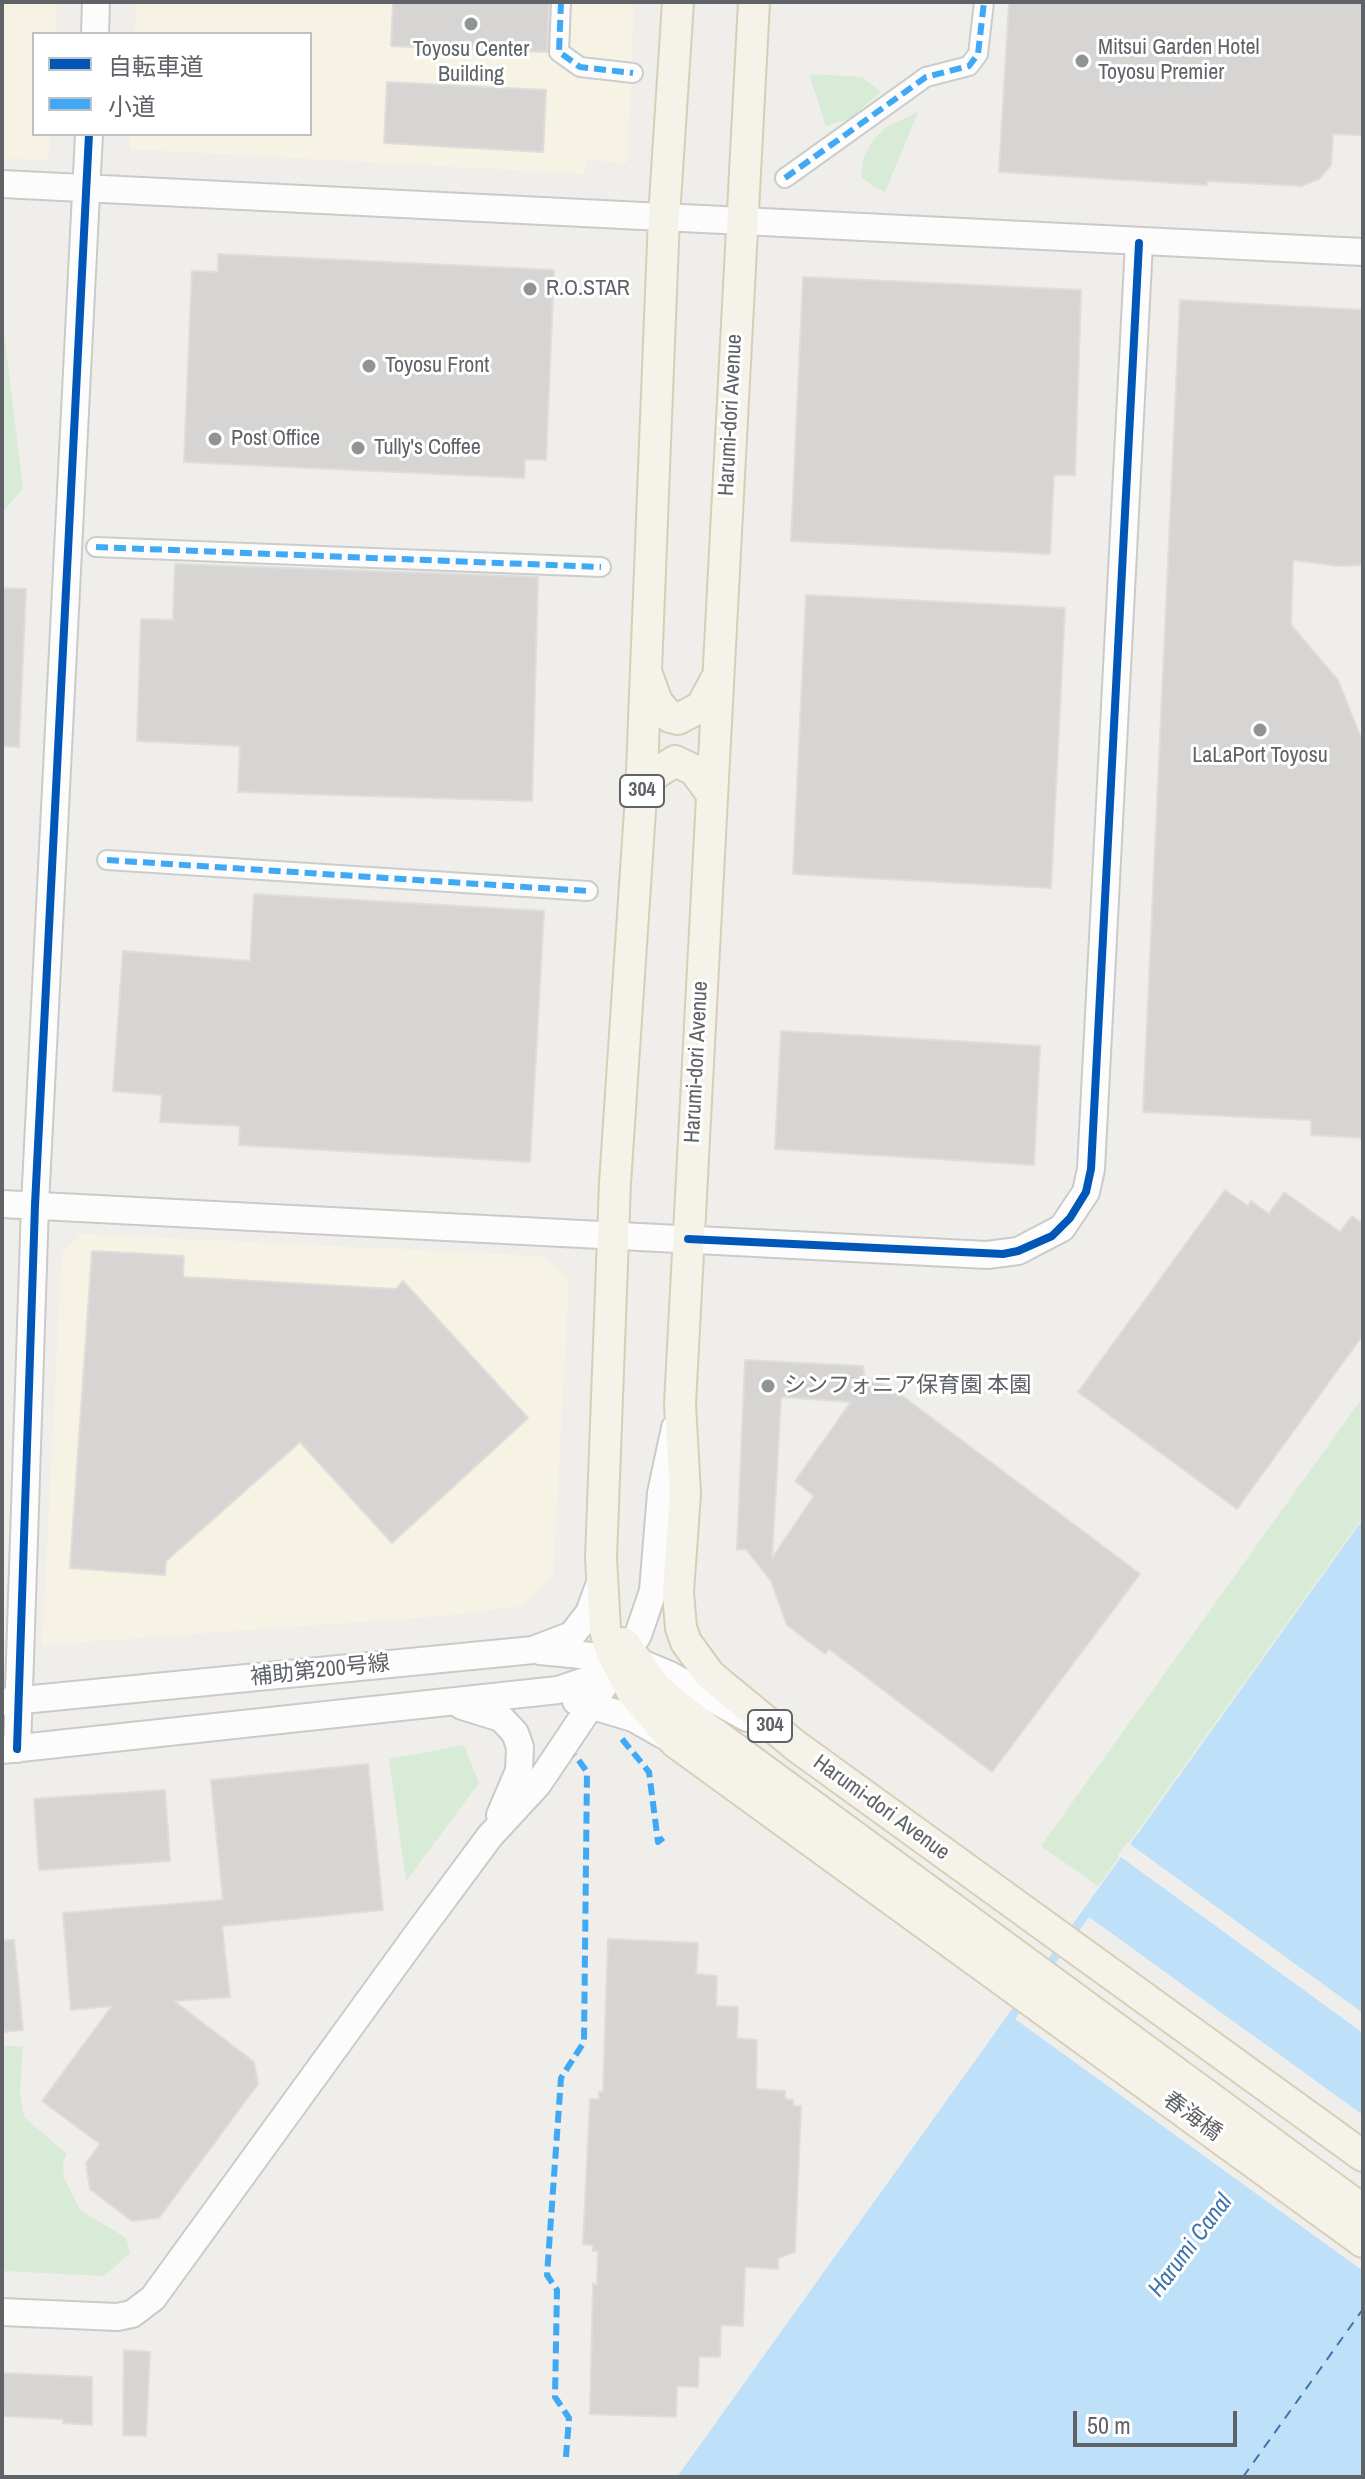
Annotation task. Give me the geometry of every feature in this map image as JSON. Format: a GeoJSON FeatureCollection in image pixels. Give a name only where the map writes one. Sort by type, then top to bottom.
{"type":"FeatureCollection","features":[{"type":"Feature","properties":{"kind":"main road","name":"Harumi-dori Avenue"},"geometry":{"type":"LineString","coordinates":[[678,2],[664,217],[641,796],[613,1235],[602,1579],[605,1630],[622,1661],[632,1692],[675,1742],[1363,2210]]}},
{"type":"Feature","properties":{"kind":"main road","name":"Harumi-dori Avenue"},"geometry":{"type":"LineString","coordinates":[[754,2],[680,1404],[685,1494],[678,1602],[681,1628],[686,1642],[710,1675],[796,1746],[1363,2156]]}},
{"type":"Feature","properties":{"kind":"main road"},"geometry":{"type":"LineString","coordinates":[[647,674],[657,702],[670,717],[678,719],[701,707],[717,675]]}},
{"type":"Feature","properties":{"kind":"main road"},"geometry":{"type":"LineString","coordinates":[[641,796],[643,782],[675,761],[694,770],[711,793]]}},
{"type":"Feature","properties":{"kind":"main road","name":"Harumi-dori Avenue"},"geometry":{"type":"LineString","coordinates":[[622,1661],[1029,1982]]}},
{"type":"Feature","properties":{"kind":"main road","name":"春海橋"},"geometry":{"type":"LineString","coordinates":[[1029,1982],[1363,2242]]}},
{"type":"Feature","properties":{"kind":"street"},"geometry":{"type":"LineString","coordinates":[[95,32],[96,2]]}},
{"type":"Feature","properties":{"kind":"street"},"geometry":{"type":"LineString","coordinates":[[561,2],[559,52],[580,67],[633,73]]}},
{"type":"Feature","properties":{"kind":"street"},"geometry":{"type":"LineString","coordinates":[[785,178],[926,77],[969,66],[978,54],[984,2]]}},
{"type":"Feature","properties":{"kind":"street"},"geometry":{"type":"LineString","coordinates":[[10,1750],[89,136]]}},
{"type":"Feature","properties":{"kind":"street"},"geometry":{"type":"LineString","coordinates":[[2,184],[1363,252]]}},
{"type":"Feature","properties":{"kind":"street"},"geometry":{"type":"LineString","coordinates":[[2,1204],[1003,1254],[1052,1236],[1070,1218],[1086,1192],[1091,1169],[1139,243]]}},
{"type":"Feature","properties":{"kind":"street"},"geometry":{"type":"LineString","coordinates":[[96,547],[601,567]]}},
{"type":"Feature","properties":{"kind":"street"},"geometry":{"type":"LineString","coordinates":[[107,860],[588,891]]}},
{"type":"Feature","properties":{"kind":"street"},"geometry":{"type":"LineString","coordinates":[[2,2312],[117,2317],[143,2308],[490,1836],[538,1784],[622,1661],[650,1605],[661,1493],[680,1404]]}},
{"type":"Feature","properties":{"kind":"street","name":"補助第200号線"},"geometry":{"type":"LineString","coordinates":[[10,1701],[533,1650],[559,1643],[582,1626],[602,1579]]}},
{"type":"Feature","properties":{"kind":"street"},"geometry":{"type":"LineString","coordinates":[[533,1650],[622,1661],[670,1675],[796,1746]]}},
{"type":"Feature","properties":{"kind":"street","name":"補助第200号線"},"geometry":{"type":"LineString","coordinates":[[10,1750],[535,1692],[581,1685],[622,1661]]}},
{"type":"Feature","properties":{"kind":"street"},"geometry":{"type":"LineString","coordinates":[[535,1692],[633,1718],[675,1742]]}},
{"type":"Feature","properties":{"kind":"street"},"geometry":{"type":"LineString","coordinates":[[444,1702],[501,1718],[515,1733],[520,1747],[519,1771],[490,1836]]}},
{"type":"Feature","properties":{"kind":"shaded area"},"geometry":{"type":"Polygon","coordinates":[[[2,2],[56,2],[55,32],[32,32],[32,136],[50,136],[48,160],[2,158],[2,2]]]}},
{"type":"Feature","properties":{"kind":"shaded area"},"geometry":{"type":"Polygon","coordinates":[[[136,2],[634,2],[627,163],[586,160],[585,174],[130,149],[130,136],[312,136],[312,32],[135,32],[136,2]]]}},
{"type":"Feature","properties":{"kind":"shaded area"},"geometry":{"type":"Polygon","coordinates":[[[82,1234],[542,1256],[569,1279],[553,1576],[520,1606],[443,1616],[42,1645],[62,1253],[82,1234]]]}},
{"type":"Feature","properties":{"kind":"green space"},"geometry":{"type":"Polygon","coordinates":[[[809,74],[862,77],[881,92],[850,119],[826,126],[809,74]]]}},
{"type":"Feature","properties":{"kind":"green space"},"geometry":{"type":"Polygon","coordinates":[[[918,112],[885,192],[861,177],[863,159],[873,140],[885,128],[918,112]]]}},
{"type":"Feature","properties":{"kind":"green space"},"geometry":{"type":"Polygon","coordinates":[[[2,317],[23,488],[2,513],[2,317]]]}},
{"type":"Feature","properties":{"kind":"green space"},"geometry":{"type":"Polygon","coordinates":[[[1363,1397],[1363,1517],[1098,1886],[1041,1846],[1363,1397]]]}},
{"type":"Feature","properties":{"kind":"green space"},"geometry":{"type":"Polygon","coordinates":[[[464,1745],[479,1783],[406,1881],[389,1759],[464,1745]]]}},
{"type":"Feature","properties":{"kind":"green space"},"geometry":{"type":"Polygon","coordinates":[[[2,2046],[23,2046],[20,2094],[24,2117],[67,2154],[63,2162],[64,2178],[80,2210],[126,2238],[130,2253],[104,2276],[2,2271],[2,2046]]]}},
{"type":"Feature","properties":{"kind":"water","name":"Harumi Canal"},"geometry":{"type":"Polygon","coordinates":[[[1363,1519],[1363,2477],[677,2477],[1363,1519]]]}},
{"type":"Feature","properties":{"kind":"pier"},"geometry":{"type":"Polygon","coordinates":[[[1127,1842],[1363,2013],[1363,2033],[1118,1855],[1127,1842]]]}},
{"type":"Feature","properties":{"kind":"pier"},"geometry":{"type":"Polygon","coordinates":[[[1089,1917],[1363,2115],[1363,2271],[1015,2019],[1089,1917]]]}},
{"type":"Feature","properties":{"kind":"building","name":"Toyosu Center Building"},"geometry":{"type":"Polygon","coordinates":[[[393,2],[549,2],[547,52],[391,46],[393,2]]]}},
{"type":"Feature","properties":{"kind":"building"},"geometry":{"type":"Polygon","coordinates":[[[1009,2],[1363,2],[1363,135],[1333,134],[1331,165],[1319,179],[1301,186],[1207,181],[1207,185],[999,172],[1009,2]]]}},
{"type":"Feature","properties":{"kind":"building"},"geometry":{"type":"Polygon","coordinates":[[[387,82],[546,90],[543,152],[384,143],[387,82]]]}},
{"type":"Feature","properties":{"kind":"building","name":"Toyosu Front"},"geometry":{"type":"Polygon","coordinates":[[[218,254],[554,270],[546,460],[525,459],[524,478],[184,462],[192,271],[218,272],[218,254]]]}},
{"type":"Feature","properties":{"kind":"building"},"geometry":{"type":"Polygon","coordinates":[[[803,277],[1081,290],[1075,475],[1054,475],[1050,554],[791,541],[803,277]]]}},
{"type":"Feature","properties":{"kind":"building","name":"LaLaPort Toyosu"},"geometry":{"type":"Polygon","coordinates":[[[1180,300],[1363,310],[1363,565],[1337,566],[1293,560],[1291,625],[1338,680],[1363,743],[1363,1138],[1311,1135],[1311,1120],[1143,1112],[1180,300]]]}},
{"type":"Feature","properties":{"kind":"building"},"geometry":{"type":"Polygon","coordinates":[[[175,564],[538,577],[532,801],[238,792],[240,746],[137,741],[141,619],[173,620],[175,564]]]}},
{"type":"Feature","properties":{"kind":"building"},"geometry":{"type":"Polygon","coordinates":[[[2,588],[26,589],[19,747],[2,746],[2,588]]]}},
{"type":"Feature","properties":{"kind":"building"},"geometry":{"type":"Polygon","coordinates":[[[806,595],[1065,608],[1051,888],[793,874],[806,595]]]}},
{"type":"Feature","properties":{"kind":"building"},"geometry":{"type":"Polygon","coordinates":[[[254,894],[544,911],[530,1162],[239,1145],[240,1126],[160,1122],[162,1095],[113,1091],[123,951],[250,961],[254,894]]]}},
{"type":"Feature","properties":{"kind":"building"},"geometry":{"type":"Polygon","coordinates":[[[781,1031],[1040,1046],[1034,1165],[775,1149],[781,1031]]]}},
{"type":"Feature","properties":{"kind":"building"},"geometry":{"type":"Polygon","coordinates":[[[1225,1190],[1248,1206],[1251,1201],[1269,1214],[1284,1192],[1340,1232],[1352,1216],[1363,1224],[1363,1335],[1237,1509],[1078,1392],[1225,1190]]]}},
{"type":"Feature","properties":{"kind":"building"},"geometry":{"type":"Polygon","coordinates":[[[92,1251],[184,1256],[183,1277],[396,1289],[403,1281],[528,1418],[392,1543],[300,1442],[166,1561],[165,1575],[70,1568],[92,1251]]]}},
{"type":"Feature","properties":{"kind":"building"},"geometry":{"type":"Polygon","coordinates":[[[745,1360],[863,1366],[865,1378],[889,1386],[1140,1574],[992,1772],[829,1649],[825,1654],[787,1625],[771,1581],[746,1549],[737,1550],[745,1360]],[[781,1397],[772,1558],[814,1496],[795,1481],[851,1402],[781,1397]]]}},
{"type":"Feature","properties":{"kind":"building"},"geometry":{"type":"Polygon","coordinates":[[[368,1764],[383,1910],[222,1926],[230,1997],[174,2001],[254,2062],[258,2084],[159,2218],[132,2221],[90,2189],[86,2163],[100,2144],[42,2101],[112,2006],[71,2010],[63,1913],[223,1900],[211,1780],[368,1764]]]}},
{"type":"Feature","properties":{"kind":"building"},"geometry":{"type":"Polygon","coordinates":[[[165,1790],[170,1861],[39,1870],[34,1799],[165,1790]]]}},
{"type":"Feature","properties":{"kind":"building"},"geometry":{"type":"Polygon","coordinates":[[[608,1939],[698,1943],[696,1974],[717,1976],[716,2006],[738,2007],[737,2038],[757,2040],[756,2089],[785,2091],[785,2099],[793,2100],[793,2106],[801,2106],[795,2252],[778,2258],[778,2269],[745,2267],[743,2326],[721,2325],[720,2357],[699,2357],[698,2387],[677,2386],[676,2417],[590,2414],[593,2284],[597,2285],[598,2251],[593,2251],[593,2245],[583,2244],[590,2099],[599,2099],[599,2092],[603,2092],[608,1939]]]}},
{"type":"Feature","properties":{"kind":"building"},"geometry":{"type":"Polygon","coordinates":[[[2,1940],[14,1940],[23,2030],[2,2032],[2,1940]]]}},
{"type":"Feature","properties":{"kind":"building"},"geometry":{"type":"Polygon","coordinates":[[[124,2350],[150,2352],[146,2436],[123,2435],[124,2350]]]}},
{"type":"Feature","properties":{"kind":"building"},"geometry":{"type":"Polygon","coordinates":[[[2,2373],[92,2377],[92,2425],[63,2423],[63,2419],[2,2416],[2,2373]]]}},
{"type":"Feature","properties":{"kind":"ferry route"},"geometry":{"type":"LineString","coordinates":[[1243,2477],[1363,2309]]}},
{"type":"Feature","properties":{"kind":"marked path"},"geometry":{"type":"LineString","coordinates":[[561,2],[559,52],[580,67],[633,73]]}},
{"type":"Feature","properties":{"kind":"marked path"},"geometry":{"type":"LineString","coordinates":[[785,178],[926,77],[969,66],[978,54],[984,2]]}},
{"type":"Feature","properties":{"kind":"marked path"},"geometry":{"type":"LineString","coordinates":[[96,547],[601,567]]}},
{"type":"Feature","properties":{"kind":"marked path"},"geometry":{"type":"LineString","coordinates":[[107,860],[588,891]]}},
{"type":"Feature","properties":{"kind":"marked path"},"geometry":{"type":"LineString","coordinates":[[622,1739],[649,1772],[658,1842],[668,1834]]}},
{"type":"Feature","properties":{"kind":"marked path"},"geometry":{"type":"LineString","coordinates":[[566,2457],[569,2418],[555,2397],[557,2290],[547,2275],[561,2078],[584,2042],[587,1772],[575,1755]]}},
{"type":"Feature","properties":{"kind":"cycle path"},"geometry":{"type":"LineString","coordinates":[[17,1749],[35,1205],[89,136]]}},
{"type":"Feature","properties":{"kind":"cycle path"},"geometry":{"type":"LineString","coordinates":[[688,1239],[1003,1254],[1052,1236],[1070,1218],[1086,1192],[1091,1169],[1139,243]]}},
{"type":"Feature","properties":{"kind":"place","name":"Toyosu Center Building"},"geometry":{"type":"Point","coordinates":[471,24]}},
{"type":"Feature","properties":{"kind":"place","name":"Mitsui Garden Hotel Toyosu Premier"},"geometry":{"type":"Point","coordinates":[1082,61]}},
{"type":"Feature","properties":{"kind":"place","name":"R.O.STAR"},"geometry":{"type":"Point","coordinates":[530,289]}},
{"type":"Feature","properties":{"kind":"place","name":"Toyosu Front"},"geometry":{"type":"Point","coordinates":[369,366]}},
{"type":"Feature","properties":{"kind":"place","name":"Post Office"},"geometry":{"type":"Point","coordinates":[215,439]}},
{"type":"Feature","properties":{"kind":"place","name":"Tully's Coffee"},"geometry":{"type":"Point","coordinates":[358,448]}},
{"type":"Feature","properties":{"kind":"place","name":"LaLaPort Toyosu"},"geometry":{"type":"Point","coordinates":[1260,730]}},
{"type":"Feature","properties":{"kind":"place","name":"シンフォニア保育園 本園"},"geometry":{"type":"Point","coordinates":[768,1386]}}]}
